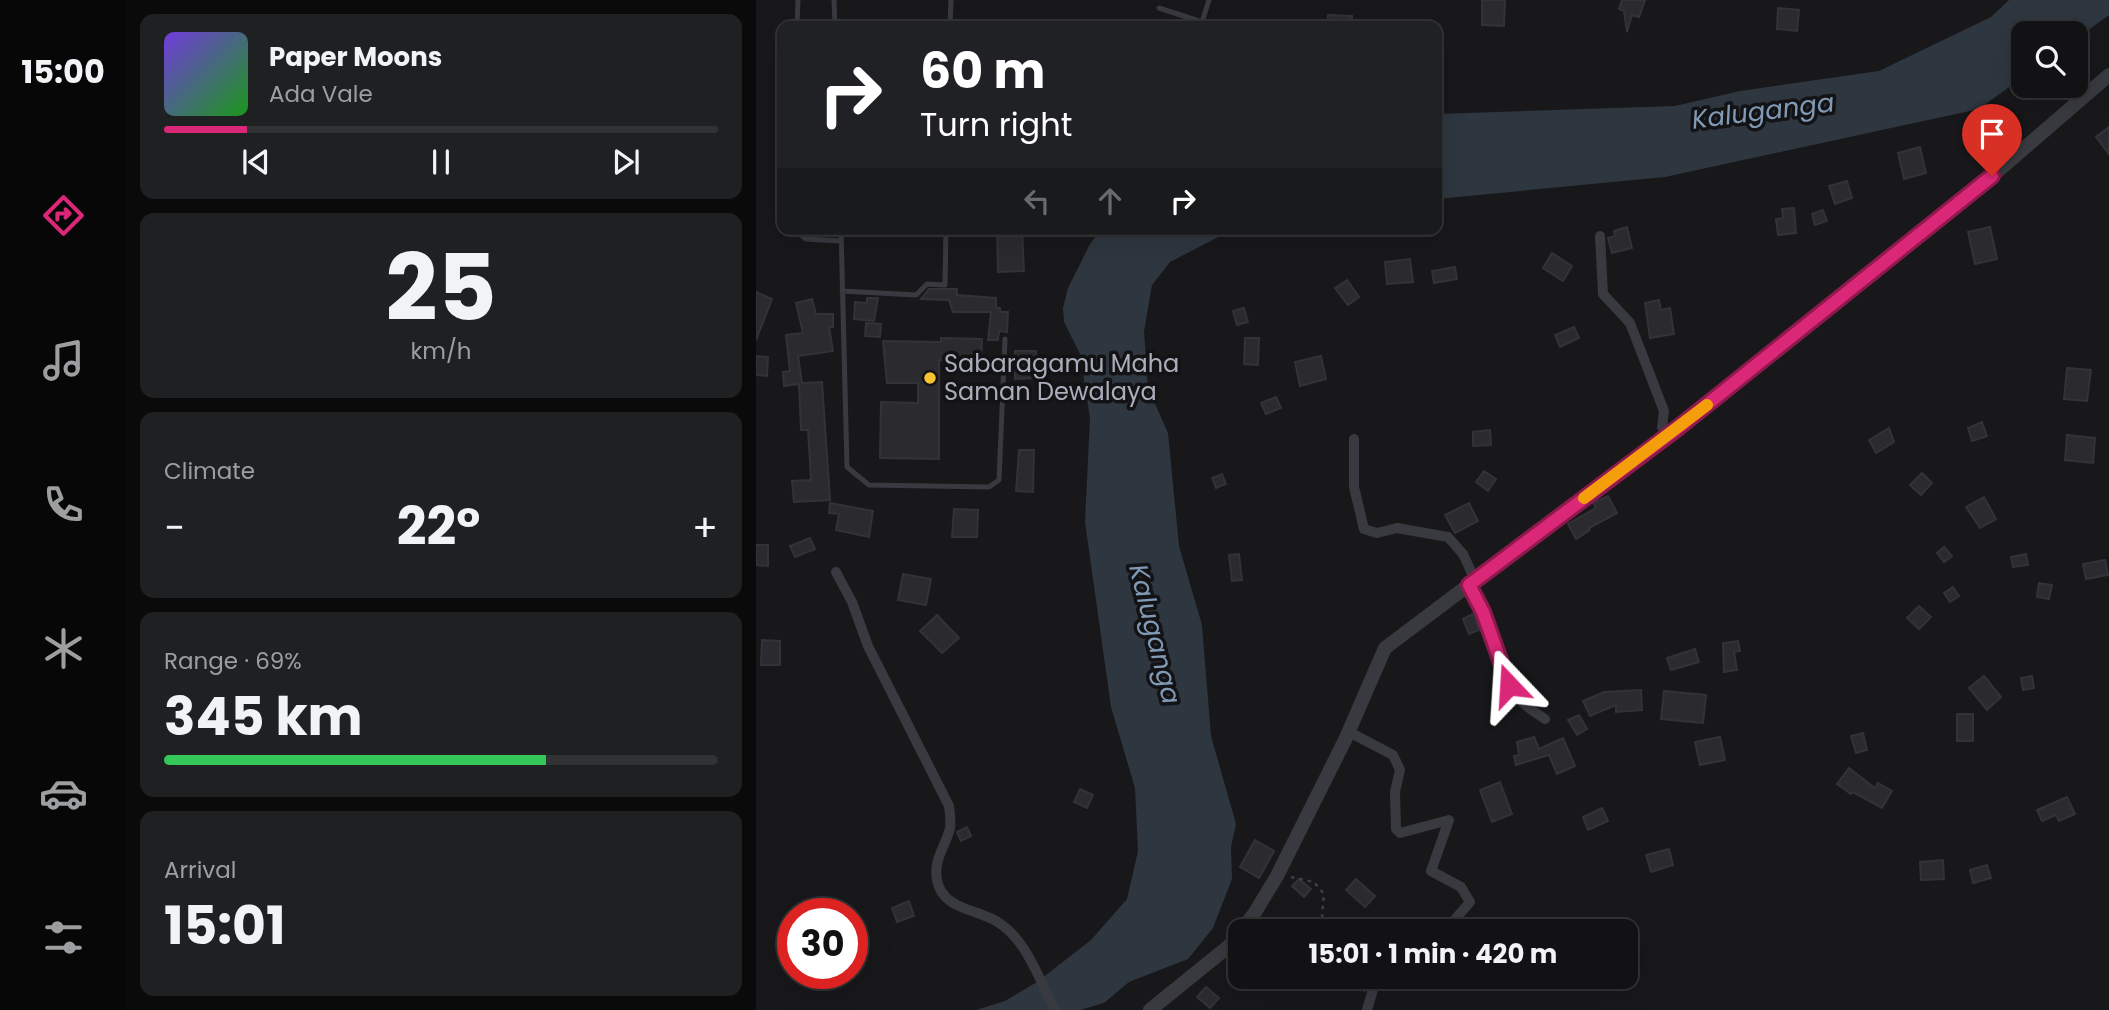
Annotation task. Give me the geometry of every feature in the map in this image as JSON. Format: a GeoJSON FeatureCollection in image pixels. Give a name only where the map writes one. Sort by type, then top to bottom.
{"type":"FeatureCollection","features":[{"type":"Feature","properties":{"kind":"street"},"geometry":{"type":"LineString","coordinates":[[1150,1010],[1229,946],[1254,914],[1277,876],[1349,732],[1385,648],[1675,430],[1954,209],[2109,75]]}},
{"type":"Feature","properties":{"kind":"street"},"geometry":{"type":"LineString","coordinates":[[1600,236],[1604,294],[1630,323],[1664,411],[1662,427],[1675,430]]}},
{"type":"Feature","properties":{"kind":"street"},"geometry":{"type":"LineString","coordinates":[[1354,439],[1354,487],[1364,528],[1377,533],[1397,528],[1448,537],[1463,554],[1509,685],[1523,704],[1545,719]]}},
{"type":"Feature","properties":{"kind":"street"},"geometry":{"type":"LineString","coordinates":[[836,572],[852,602],[868,646],[949,806],[950,828],[939,851],[937,881],[948,899],[967,911],[995,920],[1012,932],[1024,948],[1055,1010]]}},
{"type":"Feature","properties":{"kind":"street"},"geometry":{"type":"LineString","coordinates":[[1349,732],[1393,755],[1399,770],[1395,792],[1396,830],[1400,833],[1449,820],[1431,871],[1461,887],[1470,902],[1455,919]]}},
{"type":"Feature","properties":{"kind":"street"},"geometry":{"type":"LineString","coordinates":[[1367,1010],[1373,989]]}},
{"type":"Feature","properties":{"kind":"lane"},"geometry":{"type":"LineString","coordinates":[[797,21],[798,0]]}},
{"type":"Feature","properties":{"kind":"lane"},"geometry":{"type":"LineString","coordinates":[[834,0],[835,21]]}},
{"type":"Feature","properties":{"kind":"lane"},"geometry":{"type":"LineString","coordinates":[[950,21],[951,0]]}},
{"type":"Feature","properties":{"kind":"lane"},"geometry":{"type":"LineString","coordinates":[[1202,21],[1209,0]]}},
{"type":"Feature","properties":{"kind":"lane"},"geometry":{"type":"LineString","coordinates":[[1159,8],[1199,21]]}},
{"type":"Feature","properties":{"kind":"lane"},"geometry":{"type":"LineString","coordinates":[[800,235],[806,239],[841,241]]}},
{"type":"Feature","properties":{"kind":"lane"},"geometry":{"type":"LineString","coordinates":[[841,235],[847,467],[869,485],[989,487],[999,480],[1005,339]]}},
{"type":"Feature","properties":{"kind":"lane"},"geometry":{"type":"LineString","coordinates":[[842,291],[916,295],[927,284],[945,285],[946,235]]}},
{"type":"Feature","properties":{"kind":"path"},"geometry":{"type":"LineString","coordinates":[[1277,876],[1314,882],[1324,894],[1323,919]]}},
{"type":"Feature","properties":{"kind":"water","name":"Kaluganga"},"geometry":{"type":"Polygon","coordinates":[[[2009,0],[2109,0],[2109,15],[2088,30],[2088,21],[2011,21],[2011,86],[1979,109],[1665,177],[1442,199],[1442,114],[1675,106],[1740,91],[1879,71],[1991,17],[2009,0]]]}},
{"type":"Feature","properties":{"kind":"water","name":"Kaluganga"},"geometry":{"type":"Polygon","coordinates":[[[1097,235],[1222,235],[1170,262],[1152,285],[1144,331],[1148,388],[1168,433],[1179,546],[1202,625],[1211,736],[1236,824],[1231,847],[1232,879],[1213,928],[1188,959],[1129,982],[1104,1003],[1080,1010],[976,1010],[1005,1001],[1037,982],[1091,940],[1127,899],[1138,851],[1135,788],[1111,707],[1085,522],[1090,418],[1080,354],[1064,322],[1063,308],[1068,288],[1097,235]]]}},
{"type":"Feature","properties":{"kind":"building"},"geometry":{"type":"Polygon","coordinates":[[[1482,0],[1505,0],[1504,26],[1482,25],[1482,0]]]}},
{"type":"Feature","properties":{"kind":"building"},"geometry":{"type":"Polygon","coordinates":[[[1622,0],[1645,0],[1639,17],[1632,15],[1627,32],[1624,11],[1619,9],[1622,0]]]}},
{"type":"Feature","properties":{"kind":"building"},"geometry":{"type":"Polygon","coordinates":[[[1778,8],[1799,10],[1797,31],[1777,29],[1778,8]]]}},
{"type":"Feature","properties":{"kind":"building"},"geometry":{"type":"Polygon","coordinates":[[[1328,15],[1352,16],[1352,21],[1327,21],[1328,15]]]}},
{"type":"Feature","properties":{"kind":"building"},"geometry":{"type":"Polygon","coordinates":[[[2109,127],[2109,154],[2096,137],[2109,127]]]}},
{"type":"Feature","properties":{"kind":"building"},"geometry":{"type":"Polygon","coordinates":[[[1920,147],[1926,173],[1904,179],[1898,153],[1920,147]]]}},
{"type":"Feature","properties":{"kind":"building"},"geometry":{"type":"Polygon","coordinates":[[[1847,181],[1852,198],[1835,204],[1829,186],[1847,181]]]}},
{"type":"Feature","properties":{"kind":"building"},"geometry":{"type":"Polygon","coordinates":[[[1794,208],[1796,233],[1778,235],[1776,219],[1783,218],[1782,209],[1794,208]]]}},
{"type":"Feature","properties":{"kind":"building"},"geometry":{"type":"Polygon","coordinates":[[[1823,210],[1827,221],[1815,225],[1812,214],[1823,210]]]}},
{"type":"Feature","properties":{"kind":"building"},"geometry":{"type":"Polygon","coordinates":[[[1627,227],[1632,248],[1612,253],[1608,238],[1615,236],[1614,231],[1627,227]]]}},
{"type":"Feature","properties":{"kind":"building"},"geometry":{"type":"Polygon","coordinates":[[[1990,227],[1997,259],[1975,264],[1968,232],[1990,227]]]}},
{"type":"Feature","properties":{"kind":"building"},"geometry":{"type":"Polygon","coordinates":[[[997,235],[1022,235],[1024,271],[998,272],[997,235]]]}},
{"type":"Feature","properties":{"kind":"building"},"geometry":{"type":"Polygon","coordinates":[[[1552,253],[1572,266],[1563,281],[1543,268],[1552,253]]]}},
{"type":"Feature","properties":{"kind":"building"},"geometry":{"type":"Polygon","coordinates":[[[1410,259],[1413,282],[1387,284],[1385,262],[1410,259]]]}},
{"type":"Feature","properties":{"kind":"building"},"geometry":{"type":"Polygon","coordinates":[[[1455,267],[1457,279],[1434,283],[1432,271],[1455,267]]]}},
{"type":"Feature","properties":{"kind":"building"},"geometry":{"type":"Polygon","coordinates":[[[1347,280],[1359,297],[1348,305],[1335,288],[1347,280]]]}},
{"type":"Feature","properties":{"kind":"building"},"geometry":{"type":"Polygon","coordinates":[[[929,289],[957,289],[957,295],[996,298],[996,307],[1000,308],[1000,312],[1008,312],[1007,332],[999,331],[998,340],[988,340],[991,312],[953,312],[949,300],[921,299],[929,289]]]}},
{"type":"Feature","properties":{"kind":"building"},"geometry":{"type":"Polygon","coordinates":[[[756,292],[772,299],[756,340],[756,292]]]}},
{"type":"Feature","properties":{"kind":"building"},"geometry":{"type":"Polygon","coordinates":[[[867,298],[878,298],[874,321],[854,319],[855,302],[867,303],[867,298]]]}},
{"type":"Feature","properties":{"kind":"building"},"geometry":{"type":"Polygon","coordinates":[[[812,299],[816,314],[833,314],[833,327],[829,327],[833,351],[798,356],[802,383],[822,382],[830,500],[794,502],[792,481],[811,480],[808,430],[801,430],[799,384],[784,386],[783,372],[790,371],[786,335],[803,333],[796,303],[812,299]]]}},
{"type":"Feature","properties":{"kind":"building"},"geometry":{"type":"Polygon","coordinates":[[[1659,300],[1661,310],[1670,308],[1674,334],[1650,338],[1645,303],[1659,300]]]}},
{"type":"Feature","properties":{"kind":"building"},"geometry":{"type":"Polygon","coordinates":[[[1244,308],[1248,322],[1237,325],[1233,311],[1244,308]]]}},
{"type":"Feature","properties":{"kind":"building"},"geometry":{"type":"Polygon","coordinates":[[[866,323],[881,324],[880,337],[865,336],[866,323]]]}},
{"type":"Feature","properties":{"kind":"building"},"geometry":{"type":"Polygon","coordinates":[[[1574,327],[1579,338],[1560,347],[1555,335],[1574,327]]]}},
{"type":"Feature","properties":{"kind":"building"},"geometry":{"type":"Polygon","coordinates":[[[941,338],[982,339],[981,361],[939,360],[939,459],[880,458],[881,402],[918,403],[918,383],[887,383],[883,341],[941,342],[941,338]]]}},
{"type":"Feature","properties":{"kind":"building"},"geometry":{"type":"Polygon","coordinates":[[[1245,338],[1259,338],[1258,365],[1244,364],[1245,338]]]}},
{"type":"Feature","properties":{"kind":"building"},"geometry":{"type":"Polygon","coordinates":[[[1015,351],[1036,351],[1037,378],[1015,379],[1015,351]]]}},
{"type":"Feature","properties":{"kind":"building"},"geometry":{"type":"Polygon","coordinates":[[[756,356],[768,357],[767,376],[756,375],[756,356]]]}},
{"type":"Feature","properties":{"kind":"building"},"geometry":{"type":"Polygon","coordinates":[[[1321,356],[1326,379],[1300,386],[1295,362],[1321,356]]]}},
{"type":"Feature","properties":{"kind":"building"},"geometry":{"type":"Polygon","coordinates":[[[2067,368],[2091,370],[2087,401],[2064,399],[2067,368]]]}},
{"type":"Feature","properties":{"kind":"building"},"geometry":{"type":"Polygon","coordinates":[[[1276,397],[1281,408],[1266,414],[1261,403],[1276,397]]]}},
{"type":"Feature","properties":{"kind":"building"},"geometry":{"type":"Polygon","coordinates":[[[1982,422],[1987,436],[1972,441],[1968,428],[1982,422]]]}},
{"type":"Feature","properties":{"kind":"building"},"geometry":{"type":"Polygon","coordinates":[[[1889,428],[1894,442],[1876,453],[1869,440],[1889,428]]]}},
{"type":"Feature","properties":{"kind":"building"},"geometry":{"type":"Polygon","coordinates":[[[1490,430],[1491,445],[1473,446],[1473,432],[1490,430]]]}},
{"type":"Feature","properties":{"kind":"building"},"geometry":{"type":"Polygon","coordinates":[[[2067,435],[2095,438],[2093,463],[2065,460],[2067,435]]]}},
{"type":"Feature","properties":{"kind":"building"},"geometry":{"type":"Polygon","coordinates":[[[1019,450],[1034,450],[1033,492],[1016,491],[1019,450]]]}},
{"type":"Feature","properties":{"kind":"building"},"geometry":{"type":"Polygon","coordinates":[[[1484,471],[1496,479],[1488,491],[1476,482],[1484,471]]]}},
{"type":"Feature","properties":{"kind":"building"},"geometry":{"type":"Polygon","coordinates":[[[1922,473],[1932,483],[1921,495],[1910,485],[1922,473]]]}},
{"type":"Feature","properties":{"kind":"building"},"geometry":{"type":"Polygon","coordinates":[[[1222,474],[1226,484],[1216,488],[1212,478],[1222,474]]]}},
{"type":"Feature","properties":{"kind":"building"},"geometry":{"type":"Polygon","coordinates":[[[1608,496],[1617,513],[1589,528],[1590,530],[1576,539],[1568,524],[1596,508],[1593,503],[1608,496]]]}},
{"type":"Feature","properties":{"kind":"building"},"geometry":{"type":"Polygon","coordinates":[[[1984,497],[1996,519],[1980,528],[1966,507],[1984,497]]]}},
{"type":"Feature","properties":{"kind":"building"},"geometry":{"type":"Polygon","coordinates":[[[830,503],[873,511],[869,537],[836,530],[839,514],[829,513],[830,503]]]}},
{"type":"Feature","properties":{"kind":"building"},"geometry":{"type":"Polygon","coordinates":[[[1469,503],[1478,521],[1455,533],[1445,515],[1469,503]]]}},
{"type":"Feature","properties":{"kind":"building"},"geometry":{"type":"Polygon","coordinates":[[[954,509],[978,510],[977,537],[952,537],[954,509]]]}},
{"type":"Feature","properties":{"kind":"building"},"geometry":{"type":"Polygon","coordinates":[[[810,538],[815,549],[795,557],[790,546],[810,538]]]}},
{"type":"Feature","properties":{"kind":"building"},"geometry":{"type":"Polygon","coordinates":[[[756,545],[768,545],[768,566],[756,565],[756,545]]]}},
{"type":"Feature","properties":{"kind":"building"},"geometry":{"type":"Polygon","coordinates":[[[1944,547],[1952,556],[1944,562],[1937,553],[1944,547]]]}},
{"type":"Feature","properties":{"kind":"building"},"geometry":{"type":"Polygon","coordinates":[[[1239,554],[1242,580],[1232,581],[1229,555],[1239,554]]]}},
{"type":"Feature","properties":{"kind":"building"},"geometry":{"type":"Polygon","coordinates":[[[2026,554],[2028,565],[2013,567],[2011,557],[2026,554]]]}},
{"type":"Feature","properties":{"kind":"building"},"geometry":{"type":"Polygon","coordinates":[[[2105,560],[2108,575],[2086,579],[2083,564],[2105,560]]]}},
{"type":"Feature","properties":{"kind":"building"},"geometry":{"type":"Polygon","coordinates":[[[903,574],[931,579],[926,605],[898,600],[903,574]]]}},
{"type":"Feature","properties":{"kind":"building"},"geometry":{"type":"Polygon","coordinates":[[[2039,583],[2052,585],[2049,599],[2037,597],[2039,583]]]}},
{"type":"Feature","properties":{"kind":"building"},"geometry":{"type":"Polygon","coordinates":[[[1953,587],[1959,596],[1950,602],[1944,593],[1953,587]]]}},
{"type":"Feature","properties":{"kind":"building"},"geometry":{"type":"Polygon","coordinates":[[[1919,606],[1931,617],[1919,629],[1907,618],[1919,606]]]}},
{"type":"Feature","properties":{"kind":"building"},"geometry":{"type":"Polygon","coordinates":[[[1473,614],[1479,630],[1469,634],[1463,619],[1473,614]]]}},
{"type":"Feature","properties":{"kind":"building"},"geometry":{"type":"Polygon","coordinates":[[[937,615],[959,638],[942,653],[920,631],[937,615]]]}},
{"type":"Feature","properties":{"kind":"building"},"geometry":{"type":"Polygon","coordinates":[[[762,640],[780,641],[780,665],[761,665],[762,640]]]}},
{"type":"Feature","properties":{"kind":"building"},"geometry":{"type":"Polygon","coordinates":[[[1738,641],[1740,651],[1734,652],[1737,670],[1724,672],[1723,643],[1738,641]]]}},
{"type":"Feature","properties":{"kind":"building"},"geometry":{"type":"Polygon","coordinates":[[[1695,649],[1699,662],[1671,670],[1667,658],[1695,649]]]}},
{"type":"Feature","properties":{"kind":"building"},"geometry":{"type":"Polygon","coordinates":[[[1984,676],[2001,697],[1987,710],[1969,688],[1984,676]]]}},
{"type":"Feature","properties":{"kind":"building"},"geometry":{"type":"Polygon","coordinates":[[[2032,676],[2034,688],[2023,690],[2021,678],[2032,676]]]}},
{"type":"Feature","properties":{"kind":"building"},"geometry":{"type":"Polygon","coordinates":[[[1641,690],[1642,710],[1616,712],[1616,705],[1590,716],[1583,701],[1604,692],[1641,690]]]}},
{"type":"Feature","properties":{"kind":"building"},"geometry":{"type":"Polygon","coordinates":[[[1664,691],[1706,695],[1703,723],[1661,719],[1664,691]]]}},
{"type":"Feature","properties":{"kind":"building"},"geometry":{"type":"Polygon","coordinates":[[[1957,714],[1973,714],[1973,741],[1957,741],[1957,714]]]}},
{"type":"Feature","properties":{"kind":"building"},"geometry":{"type":"Polygon","coordinates":[[[1579,715],[1587,729],[1577,735],[1568,720],[1579,715]]]}},
{"type":"Feature","properties":{"kind":"building"},"geometry":{"type":"Polygon","coordinates":[[[1863,733],[1867,750],[1856,753],[1851,736],[1863,733]]]}},
{"type":"Feature","properties":{"kind":"building"},"geometry":{"type":"Polygon","coordinates":[[[1534,737],[1539,749],[1563,738],[1575,766],[1557,774],[1549,755],[1516,765],[1514,756],[1519,755],[1517,742],[1534,737]]]}},
{"type":"Feature","properties":{"kind":"building"},"geometry":{"type":"Polygon","coordinates":[[[1720,737],[1725,760],[1700,765],[1695,742],[1720,737]]]}},
{"type":"Feature","properties":{"kind":"building"},"geometry":{"type":"Polygon","coordinates":[[[1849,768],[1875,788],[1878,783],[1892,791],[1882,808],[1853,792],[1851,794],[1837,784],[1849,768]]]}},
{"type":"Feature","properties":{"kind":"building"},"geometry":{"type":"Polygon","coordinates":[[[1500,782],[1512,814],[1492,822],[1480,790],[1500,782]]]}},
{"type":"Feature","properties":{"kind":"building"},"geometry":{"type":"Polygon","coordinates":[[[1080,789],[1093,795],[1087,808],[1074,802],[1080,789]]]}},
{"type":"Feature","properties":{"kind":"building"},"geometry":{"type":"Polygon","coordinates":[[[2067,797],[2075,814],[2059,821],[2056,815],[2042,821],[2037,810],[2067,797]]]}},
{"type":"Feature","properties":{"kind":"building"},"geometry":{"type":"Polygon","coordinates":[[[1602,808],[1608,821],[1588,830],[1583,817],[1602,808]]]}},
{"type":"Feature","properties":{"kind":"building"},"geometry":{"type":"Polygon","coordinates":[[[967,827],[971,836],[961,841],[957,832],[967,827]]]}},
{"type":"Feature","properties":{"kind":"building"},"geometry":{"type":"Polygon","coordinates":[[[1255,840],[1274,851],[1259,878],[1240,867],[1255,840]]]}},
{"type":"Feature","properties":{"kind":"building"},"geometry":{"type":"Polygon","coordinates":[[[1669,849],[1673,865],[1651,872],[1646,855],[1669,849]]]}},
{"type":"Feature","properties":{"kind":"building"},"geometry":{"type":"Polygon","coordinates":[[[1943,860],[1944,879],[1921,880],[1920,862],[1943,860]]]}},
{"type":"Feature","properties":{"kind":"building"},"geometry":{"type":"Polygon","coordinates":[[[1987,865],[1991,878],[1973,883],[1970,870],[1987,865]]]}},
{"type":"Feature","properties":{"kind":"building"},"geometry":{"type":"Polygon","coordinates":[[[1299,879],[1311,889],[1304,897],[1292,886],[1299,879]]]}},
{"type":"Feature","properties":{"kind":"building"},"geometry":{"type":"Polygon","coordinates":[[[1356,879],[1375,896],[1365,907],[1346,890],[1356,879]]]}},
{"type":"Feature","properties":{"kind":"building"},"geometry":{"type":"Polygon","coordinates":[[[909,901],[914,916],[897,922],[892,908],[909,901]]]}},
{"type":"Feature","properties":{"kind":"building"},"geometry":{"type":"Polygon","coordinates":[[[1206,987],[1219,998],[1210,1008],[1197,997],[1206,987]]]}},
{"type":"Feature","properties":{"kind":"slow traffic"},"geometry":{"type":"LineString","coordinates":[[1584,498],[1707,405]]}},
{"type":"Feature","properties":{"kind":"place","name":"Sabaragamu Maha Saman Dewalaya"},"geometry":{"type":"Point","coordinates":[930,378]}},
{"type":"Feature","properties":{"kind":"route"},"geometry":{"type":"LineString","coordinates":[[1509,685],[1483,612],[1469,585],[1679,427],[1992,176]]}}]}
